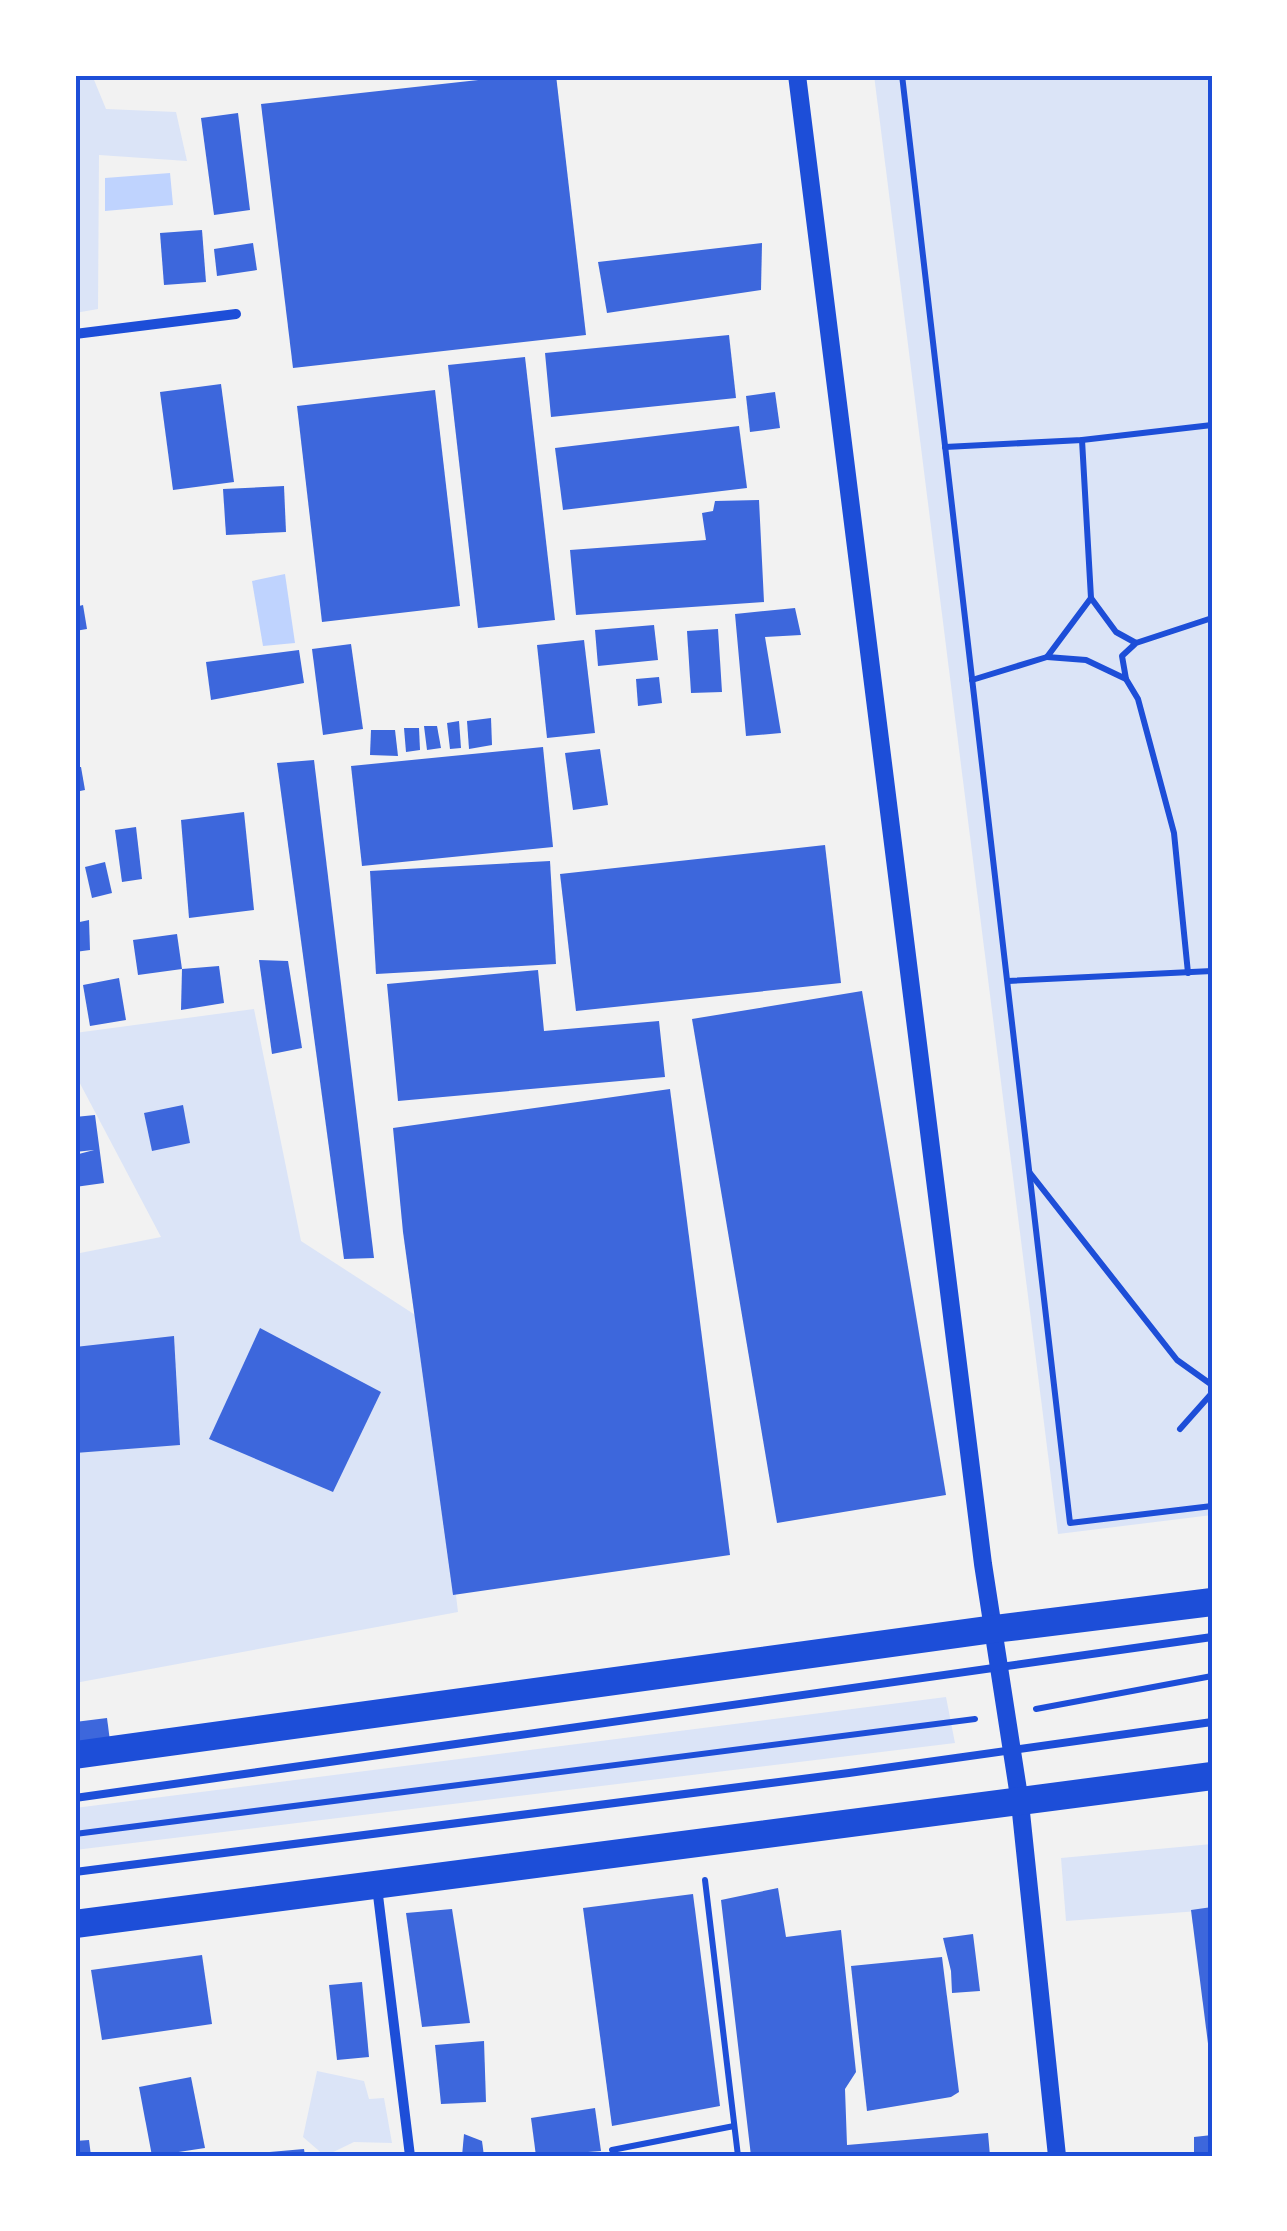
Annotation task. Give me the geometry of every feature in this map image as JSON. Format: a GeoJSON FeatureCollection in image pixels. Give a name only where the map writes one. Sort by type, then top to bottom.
{"type":"FeatureCollection","features":[{"type":"Feature","properties":{"kind":"highway"},"geometry":{"type":"LineString","coordinates":[[75,1755],[994,1628],[1212,1602]]}},
{"type":"Feature","properties":{"kind":"highway"},"geometry":{"type":"LineString","coordinates":[[75,1924],[1212,1776]]}},
{"type":"Feature","properties":{"kind":"street"},"geometry":{"type":"LineString","coordinates":[[797,75],[994,1628],[1020,1803],[1057,2156]]}},
{"type":"Feature","properties":{"kind":"street"},"geometry":{"type":"LineString","coordinates":[[75,334],[236,314]]}},
{"type":"Feature","properties":{"kind":"street"},"geometry":{"type":"LineString","coordinates":[[377,1886],[410,2156]]}},
{"type":"Feature","properties":{"kind":"lane"},"geometry":{"type":"LineString","coordinates":[[75,1798],[1212,1637]]}},
{"type":"Feature","properties":{"kind":"lane"},"geometry":{"type":"LineString","coordinates":[[75,1872],[1212,1722]]}},
{"type":"Feature","properties":{"kind":"path"},"geometry":{"type":"LineString","coordinates":[[902,75],[1070,1523],[1212,1506]]}},
{"type":"Feature","properties":{"kind":"path"},"geometry":{"type":"LineString","coordinates":[[945,446],[1082,440],[1212,425]]}},
{"type":"Feature","properties":{"kind":"path"},"geometry":{"type":"LineString","coordinates":[[1082,440],[1092,598],[1116,632],[1136,643]]}},
{"type":"Feature","properties":{"kind":"path"},"geometry":{"type":"LineString","coordinates":[[1047,656],[1092,598]]}},
{"type":"Feature","properties":{"kind":"path"},"geometry":{"type":"LineString","coordinates":[[1188,974],[1174,833],[1138,699],[1126,679],[1122,656],[1136,643],[1212,618]]}},
{"type":"Feature","properties":{"kind":"path"},"geometry":{"type":"LineString","coordinates":[[972,680],[1047,656],[1086,660],[1126,679]]}},
{"type":"Feature","properties":{"kind":"path"},"geometry":{"type":"LineString","coordinates":[[1008,981],[1212,971]]}},
{"type":"Feature","properties":{"kind":"path"},"geometry":{"type":"LineString","coordinates":[[1030,1172],[1177,1360],[1212,1385]]}},
{"type":"Feature","properties":{"kind":"path"},"geometry":{"type":"LineString","coordinates":[[1180,1428],[1212,1393]]}},
{"type":"Feature","properties":{"kind":"path"},"geometry":{"type":"LineString","coordinates":[[75,1834],[1008,1714],[1212,1676]]}},
{"type":"Feature","properties":{"kind":"path"},"geometry":{"type":"LineString","coordinates":[[701,1844],[738,2156]]}},
{"type":"Feature","properties":{"kind":"path"},"geometry":{"type":"LineString","coordinates":[[612,2150],[734,2126]]}},
{"type":"Feature","properties":{"kind":"shaded area"},"geometry":{"type":"Polygon","coordinates":[[[75,75],[92,75],[106,109],[176,112],[187,161],[99,155],[98,309],[75,313],[75,75]]]}},
{"type":"Feature","properties":{"kind":"shaded area"},"geometry":{"type":"Polygon","coordinates":[[[874,75],[1212,75],[1212,1515],[1058,1534],[874,75]]]}},
{"type":"Feature","properties":{"kind":"shaded area"},"geometry":{"type":"Polygon","coordinates":[[[254,1009],[301,1241],[423,1320],[458,1612],[75,1683],[75,1254],[161,1237],[75,1074],[75,1033],[254,1009]]]}},
{"type":"Feature","properties":{"kind":"shaded area"},"geometry":{"type":"Polygon","coordinates":[[[946,1697],[955,1743],[75,1850],[75,1808],[946,1697]]]}},
{"type":"Feature","properties":{"kind":"shaded area"},"geometry":{"type":"Polygon","coordinates":[[[1212,1844],[1212,1910],[1066,1921],[1061,1858],[1212,1844]]]}},
{"type":"Feature","properties":{"kind":"shaded area"},"geometry":{"type":"Polygon","coordinates":[[[317,2071],[364,2081],[369,2099],[384,2098],[392,2143],[354,2142],[325,2156],[303,2137],[317,2071]]]}},
{"type":"Feature","properties":{"kind":"water"},"geometry":{"type":"Polygon","coordinates":[[[170,173],[173,205],[105,211],[105,178],[170,173]]]}},
{"type":"Feature","properties":{"kind":"water"},"geometry":{"type":"Polygon","coordinates":[[[285,574],[295,643],[263,646],[252,581],[285,574]]]}},
{"type":"Feature","properties":{"kind":"building"},"geometry":{"type":"Polygon","coordinates":[[[523,75],[556,75],[586,335],[293,368],[261,104],[523,75]]]}},
{"type":"Feature","properties":{"kind":"building"},"geometry":{"type":"Polygon","coordinates":[[[238,113],[250,210],[214,215],[201,118],[238,113]]]}},
{"type":"Feature","properties":{"kind":"building"},"geometry":{"type":"Polygon","coordinates":[[[202,230],[206,282],[164,285],[160,233],[202,230]]]}},
{"type":"Feature","properties":{"kind":"building"},"geometry":{"type":"Polygon","coordinates":[[[253,243],[257,270],[217,276],[214,249],[253,243]]]}},
{"type":"Feature","properties":{"kind":"building"},"geometry":{"type":"Polygon","coordinates":[[[762,243],[761,290],[607,313],[598,262],[762,243]]]}},
{"type":"Feature","properties":{"kind":"building"},"geometry":{"type":"Polygon","coordinates":[[[729,335],[736,398],[551,417],[545,353],[729,335]]]}},
{"type":"Feature","properties":{"kind":"building"},"geometry":{"type":"Polygon","coordinates":[[[525,357],[555,620],[478,628],[448,365],[525,357]]]}},
{"type":"Feature","properties":{"kind":"building"},"geometry":{"type":"Polygon","coordinates":[[[221,384],[234,482],[173,490],[160,392],[221,384]]]}},
{"type":"Feature","properties":{"kind":"building"},"geometry":{"type":"Polygon","coordinates":[[[435,390],[460,606],[322,622],[297,406],[435,390]]]}},
{"type":"Feature","properties":{"kind":"building"},"geometry":{"type":"Polygon","coordinates":[[[775,392],[780,428],[750,432],[746,396],[775,392]]]}},
{"type":"Feature","properties":{"kind":"building"},"geometry":{"type":"Polygon","coordinates":[[[739,426],[747,488],[563,510],[555,448],[739,426]]]}},
{"type":"Feature","properties":{"kind":"building"},"geometry":{"type":"Polygon","coordinates":[[[284,486],[286,532],[226,535],[223,489],[284,486]]]}},
{"type":"Feature","properties":{"kind":"building"},"geometry":{"type":"Polygon","coordinates":[[[759,500],[764,602],[576,615],[570,550],[706,540],[702,513],[713,511],[715,501],[759,500]]]}},
{"type":"Feature","properties":{"kind":"building"},"geometry":{"type":"Polygon","coordinates":[[[83,605],[87,629],[75,631],[75,607],[83,605]]]}},
{"type":"Feature","properties":{"kind":"building"},"geometry":{"type":"Polygon","coordinates":[[[795,608],[801,635],[765,637],[781,733],[746,736],[735,614],[795,608]]]}},
{"type":"Feature","properties":{"kind":"building"},"geometry":{"type":"Polygon","coordinates":[[[654,625],[658,660],[598,666],[595,630],[654,625]]]}},
{"type":"Feature","properties":{"kind":"building"},"geometry":{"type":"Polygon","coordinates":[[[718,629],[722,692],[691,693],[687,631],[718,629]]]}},
{"type":"Feature","properties":{"kind":"building"},"geometry":{"type":"Polygon","coordinates":[[[584,640],[595,733],[547,738],[537,645],[584,640]]]}},
{"type":"Feature","properties":{"kind":"building"},"geometry":{"type":"Polygon","coordinates":[[[351,644],[363,729],[323,735],[312,649],[351,644]]]}},
{"type":"Feature","properties":{"kind":"building"},"geometry":{"type":"Polygon","coordinates":[[[299,650],[304,683],[211,700],[206,662],[299,650]]]}},
{"type":"Feature","properties":{"kind":"building"},"geometry":{"type":"Polygon","coordinates":[[[659,677],[662,703],[638,706],[636,679],[659,677]]]}},
{"type":"Feature","properties":{"kind":"building"},"geometry":{"type":"Polygon","coordinates":[[[491,718],[492,745],[469,749],[467,721],[491,718]]]}},
{"type":"Feature","properties":{"kind":"building"},"geometry":{"type":"Polygon","coordinates":[[[459,721],[461,748],[450,749],[447,723],[459,721]]]}},
{"type":"Feature","properties":{"kind":"building"},"geometry":{"type":"Polygon","coordinates":[[[424,726],[437,726],[441,748],[427,750],[424,726]]]}},
{"type":"Feature","properties":{"kind":"building"},"geometry":{"type":"Polygon","coordinates":[[[404,728],[419,728],[420,750],[406,752],[404,728]]]}},
{"type":"Feature","properties":{"kind":"building"},"geometry":{"type":"Polygon","coordinates":[[[371,730],[395,730],[398,756],[370,755],[371,730]]]}},
{"type":"Feature","properties":{"kind":"building"},"geometry":{"type":"Polygon","coordinates":[[[543,747],[553,847],[362,866],[351,766],[543,747]]]}},
{"type":"Feature","properties":{"kind":"building"},"geometry":{"type":"Polygon","coordinates":[[[600,749],[608,805],[573,810],[565,753],[600,749]]]}},
{"type":"Feature","properties":{"kind":"building"},"geometry":{"type":"Polygon","coordinates":[[[314,760],[374,1258],[344,1259],[277,763],[314,760]]]}},
{"type":"Feature","properties":{"kind":"building"},"geometry":{"type":"Polygon","coordinates":[[[75,767],[81,767],[85,790],[75,792],[75,767]]]}},
{"type":"Feature","properties":{"kind":"building"},"geometry":{"type":"Polygon","coordinates":[[[244,812],[254,910],[189,918],[181,820],[244,812]]]}},
{"type":"Feature","properties":{"kind":"building"},"geometry":{"type":"Polygon","coordinates":[[[136,827],[142,879],[122,882],[115,830],[136,827]]]}},
{"type":"Feature","properties":{"kind":"building"},"geometry":{"type":"Polygon","coordinates":[[[825,845],[841,983],[576,1011],[560,874],[825,845]]]}},
{"type":"Feature","properties":{"kind":"building"},"geometry":{"type":"Polygon","coordinates":[[[550,861],[556,964],[376,974],[370,871],[550,861]]]}},
{"type":"Feature","properties":{"kind":"building"},"geometry":{"type":"Polygon","coordinates":[[[105,862],[112,893],[92,898],[85,867],[105,862]]]}},
{"type":"Feature","properties":{"kind":"building"},"geometry":{"type":"Polygon","coordinates":[[[89,920],[90,950],[75,952],[75,923],[89,920]]]}},
{"type":"Feature","properties":{"kind":"building"},"geometry":{"type":"Polygon","coordinates":[[[177,934],[182,969],[138,975],[133,940],[177,934]]]}},
{"type":"Feature","properties":{"kind":"building"},"geometry":{"type":"Polygon","coordinates":[[[259,960],[288,961],[302,1048],[272,1054],[259,960]]]}},
{"type":"Feature","properties":{"kind":"building"},"geometry":{"type":"Polygon","coordinates":[[[219,966],[224,1003],[181,1010],[182,969],[219,966]]]}},
{"type":"Feature","properties":{"kind":"building"},"geometry":{"type":"Polygon","coordinates":[[[538,970],[544,1031],[659,1021],[665,1077],[398,1101],[387,984],[538,970]]]}},
{"type":"Feature","properties":{"kind":"building"},"geometry":{"type":"Polygon","coordinates":[[[119,978],[126,1020],[90,1026],[83,985],[119,978]]]}},
{"type":"Feature","properties":{"kind":"building"},"geometry":{"type":"Polygon","coordinates":[[[862,991],[946,1495],[777,1523],[692,1019],[862,991]]]}},
{"type":"Feature","properties":{"kind":"building"},"geometry":{"type":"Polygon","coordinates":[[[670,1089],[730,1555],[453,1595],[403,1232],[393,1128],[670,1089]]]}},
{"type":"Feature","properties":{"kind":"building"},"geometry":{"type":"Polygon","coordinates":[[[183,1105],[190,1143],[152,1151],[144,1113],[183,1105]]]}},
{"type":"Feature","properties":{"kind":"building"},"geometry":{"type":"Polygon","coordinates":[[[95,1115],[104,1183],[75,1187],[75,1155],[94,1150],[75,1152],[75,1117],[95,1115]]]}},
{"type":"Feature","properties":{"kind":"building"},"geometry":{"type":"Polygon","coordinates":[[[260,1328],[381,1392],[333,1492],[209,1439],[260,1328]]]}},
{"type":"Feature","properties":{"kind":"building"},"geometry":{"type":"Polygon","coordinates":[[[174,1336],[180,1445],[75,1453],[75,1347],[174,1336]]]}},
{"type":"Feature","properties":{"kind":"building"},"geometry":{"type":"Polygon","coordinates":[[[107,1718],[110,1741],[75,1745],[75,1722],[107,1718]]]}},
{"type":"Feature","properties":{"kind":"building"},"geometry":{"type":"Polygon","coordinates":[[[778,1888],[786,1937],[841,1930],[856,2072],[845,2089],[847,2145],[988,2133],[990,2156],[751,2156],[721,1900],[778,1888]]]}},
{"type":"Feature","properties":{"kind":"building"},"geometry":{"type":"Polygon","coordinates":[[[693,1894],[720,2106],[612,2126],[583,1908],[693,1894]]]}},
{"type":"Feature","properties":{"kind":"building"},"geometry":{"type":"Polygon","coordinates":[[[1212,1907],[1212,2059],[1210,2059],[1191,1910],[1212,1907]]]}},
{"type":"Feature","properties":{"kind":"building"},"geometry":{"type":"Polygon","coordinates":[[[452,1909],[470,2023],[422,2027],[406,1913],[452,1909]]]}},
{"type":"Feature","properties":{"kind":"building"},"geometry":{"type":"Polygon","coordinates":[[[973,1934],[980,1991],[952,1993],[943,1938],[973,1934]]]}},
{"type":"Feature","properties":{"kind":"building"},"geometry":{"type":"Polygon","coordinates":[[[202,1955],[212,2024],[102,2040],[91,1970],[202,1955]]]}},
{"type":"Feature","properties":{"kind":"building"},"geometry":{"type":"Polygon","coordinates":[[[942,1957],[959,2092],[951,2097],[867,2111],[851,1966],[942,1957]]]}},
{"type":"Feature","properties":{"kind":"building"},"geometry":{"type":"Polygon","coordinates":[[[362,1982],[369,2057],[337,2060],[329,1985],[362,1982]]]}},
{"type":"Feature","properties":{"kind":"building"},"geometry":{"type":"Polygon","coordinates":[[[484,2041],[486,2102],[441,2104],[435,2045],[484,2041]]]}},
{"type":"Feature","properties":{"kind":"building"},"geometry":{"type":"Polygon","coordinates":[[[191,2077],[205,2148],[152,2156],[139,2087],[191,2077]]]}},
{"type":"Feature","properties":{"kind":"building"},"geometry":{"type":"Polygon","coordinates":[[[595,2108],[601,2151],[536,2156],[531,2118],[595,2108]]]}},
{"type":"Feature","properties":{"kind":"building"},"geometry":{"type":"Polygon","coordinates":[[[464,2134],[482,2141],[484,2156],[462,2156],[464,2134]]]}},
{"type":"Feature","properties":{"kind":"building"},"geometry":{"type":"Polygon","coordinates":[[[1212,2135],[1212,2156],[1194,2156],[1194,2137],[1212,2135]]]}},
{"type":"Feature","properties":{"kind":"building"},"geometry":{"type":"Polygon","coordinates":[[[89,2140],[91,2156],[75,2156],[75,2141],[89,2140]]]}},
{"type":"Feature","properties":{"kind":"building"},"geometry":{"type":"Polygon","coordinates":[[[304,2149],[305,2156],[258,2156],[258,2153],[304,2149]]]}}]}
